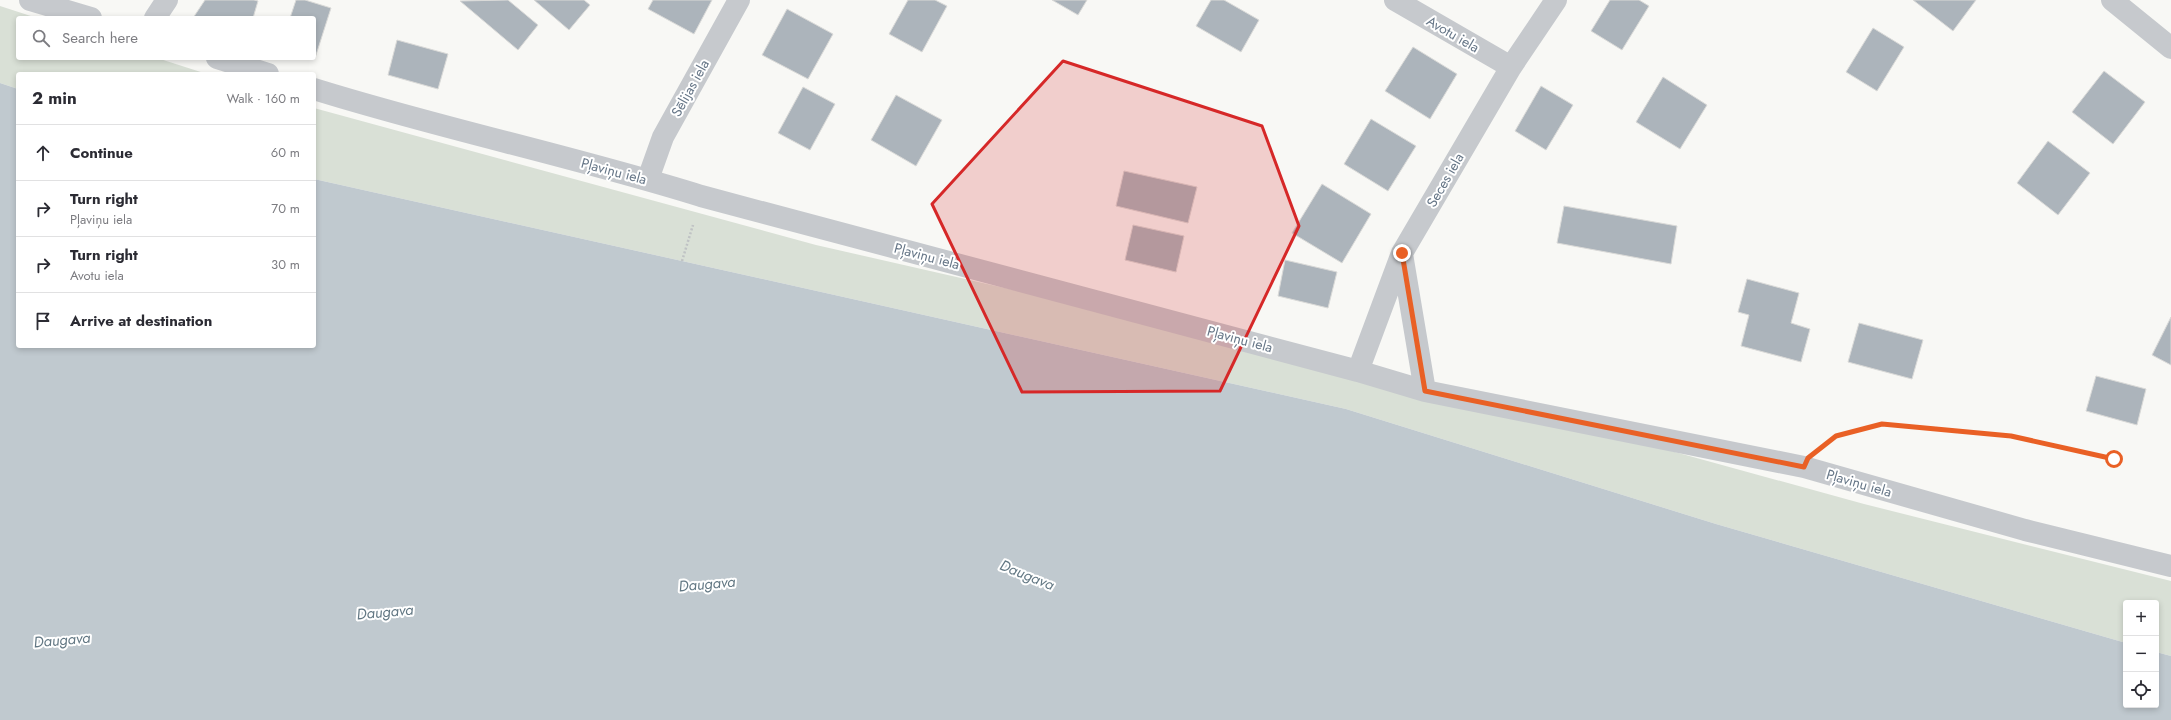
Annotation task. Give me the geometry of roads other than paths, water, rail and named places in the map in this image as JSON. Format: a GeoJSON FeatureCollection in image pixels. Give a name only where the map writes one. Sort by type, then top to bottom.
{"type":"FeatureCollection","features":[{"type":"Feature","properties":{"kind":"street"},"geometry":{"type":"LineString","coordinates":[[30,0],[84,16]]}},
{"type":"Feature","properties":{"kind":"street"},"geometry":{"type":"LineString","coordinates":[[157,16],[167,0]]}},
{"type":"Feature","properties":{"kind":"street","name":"Sēlijas iela"},"geometry":{"type":"LineString","coordinates":[[648,179],[663,137],[739,0]]}},
{"type":"Feature","properties":{"kind":"street","name":"Avotu iela"},"geometry":{"type":"LineString","coordinates":[[1395,0],[1511,67]]}},
{"type":"Feature","properties":{"kind":"street","name":"Seces iela"},"geometry":{"type":"LineString","coordinates":[[1358,371],[1402,253],[1511,67],[1556,0]]}},
{"type":"Feature","properties":{"kind":"street"},"geometry":{"type":"LineString","coordinates":[[2112,0],[2171,48]]}},
{"type":"Feature","properties":{"kind":"street"},"geometry":{"type":"LineString","coordinates":[[223,60],[262,72]]}},
{"type":"Feature","properties":{"kind":"street","name":"Pļaviņu iela"},"geometry":{"type":"LineString","coordinates":[[316,90],[474,134],[648,179],[701,196],[1358,371],[1425,391],[1804,467],[2025,530],[2171,566]]}},
{"type":"Feature","properties":{"kind":"street"},"geometry":{"type":"LineString","coordinates":[[1402,253],[1425,391]]}},
{"type":"Feature","properties":{"kind":"water","name":"Daugava"},"geometry":{"type":"Polygon","coordinates":[[[0,83],[16,88],[16,348],[316,348],[316,179],[1346,409],[1716,524],[2123,642],[2123,708],[2159,708],[2159,653],[2171,656],[2171,720],[0,720],[0,83]]]}}]}
